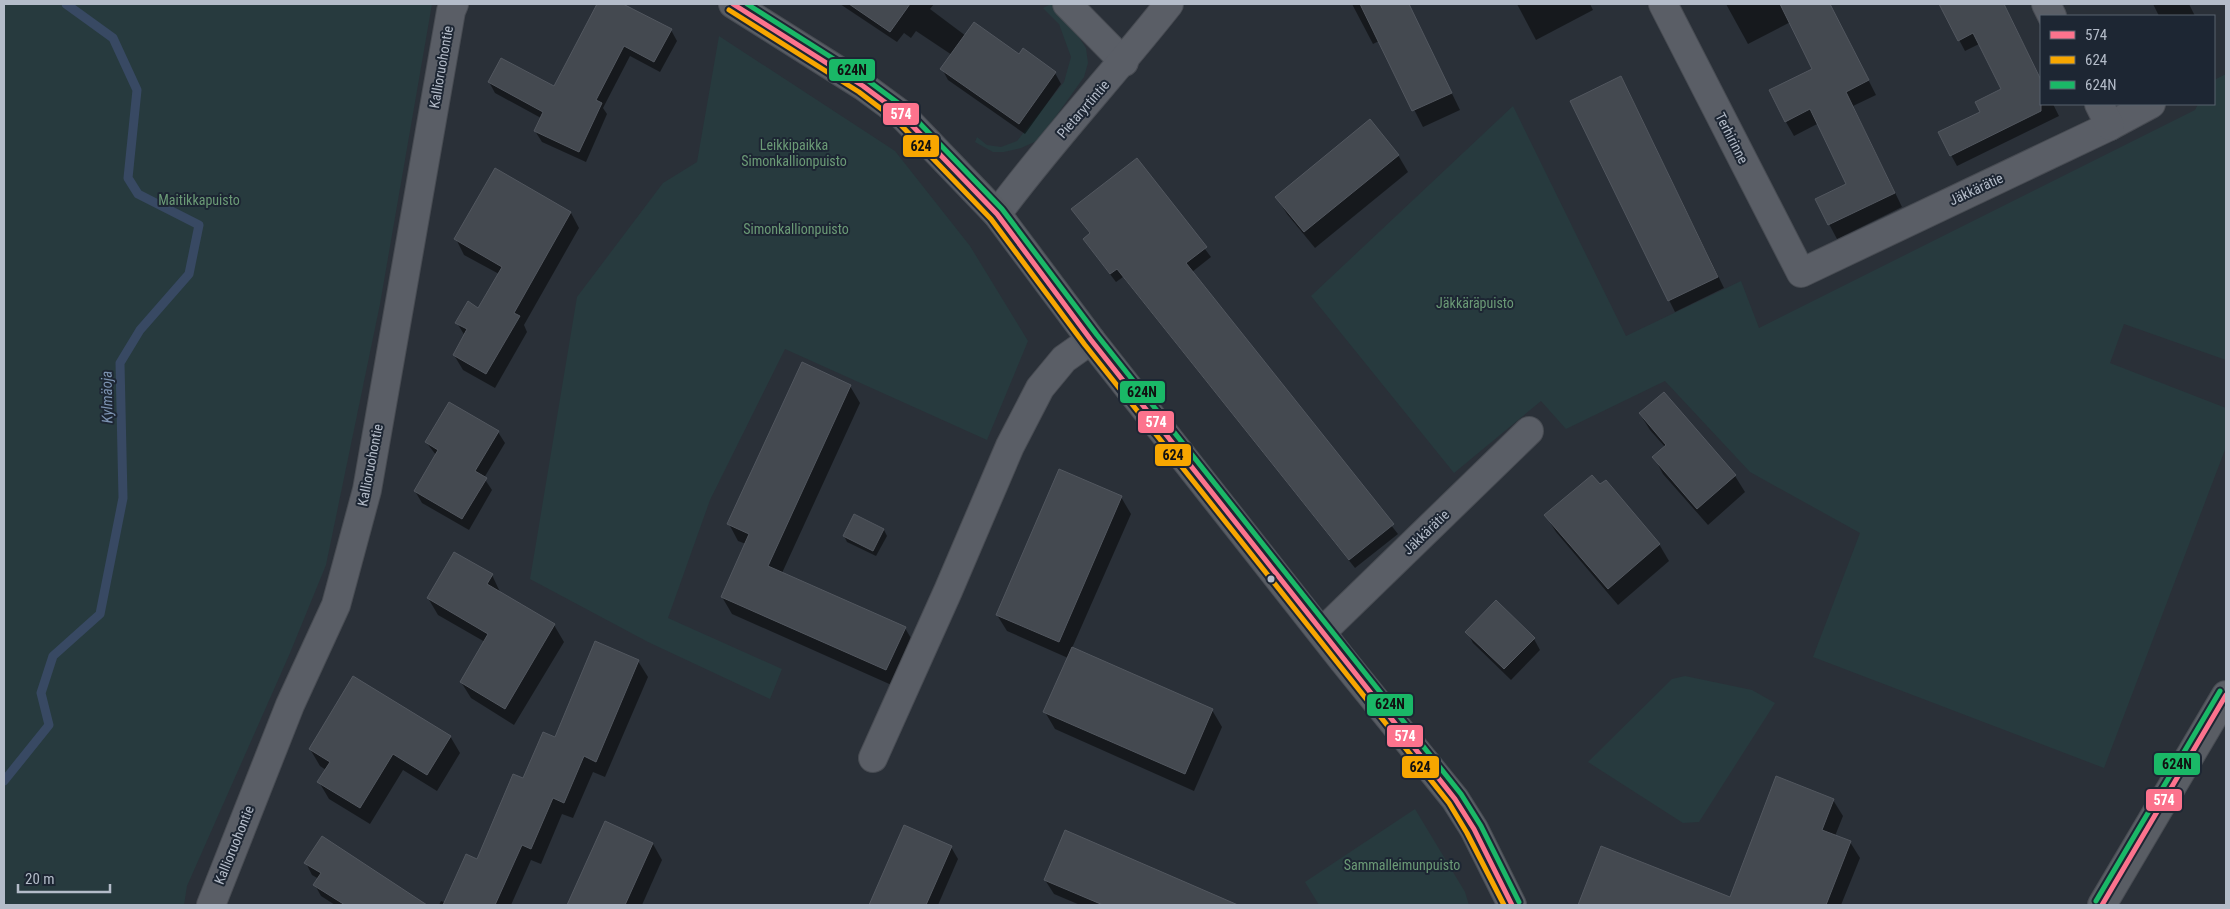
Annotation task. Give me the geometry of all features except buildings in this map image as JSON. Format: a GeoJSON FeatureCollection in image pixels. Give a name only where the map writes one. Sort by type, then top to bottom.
{"type":"FeatureCollection","features":[{"type":"Feature","properties":{"kind":"main road"},"geometry":{"type":"LineString","coordinates":[[733,4],[863,86],[901,114],[996,214],[1091,340],[1455,798],[1474,829],[1512,905]]}},
{"type":"Feature","properties":{"kind":"main road"},"geometry":{"type":"LineString","coordinates":[[2102,905],[2226,695]]}},
{"type":"Feature","properties":{"kind":"street","name":"Kallioruohontie"},"geometry":{"type":"LineString","coordinates":[[211,905],[290,705],[336,605],[352,548],[367,490],[451,11],[454,4]]}},
{"type":"Feature","properties":{"kind":"street"},"geometry":{"type":"LineString","coordinates":[[1067,4],[1124,62]]}},
{"type":"Feature","properties":{"kind":"street","name":"Pietaryrtintie"},"geometry":{"type":"LineString","coordinates":[[996,214],[1026,174],[1124,62],[1169,4]]}},
{"type":"Feature","properties":{"kind":"street","name":"Terhirinne"},"geometry":{"type":"LineString","coordinates":[[1663,4],[1801,273]]}},
{"type":"Feature","properties":{"kind":"street","name":"Jäkkärätie"},"geometry":{"type":"LineString","coordinates":[[1801,273],[2104,115],[2147,105]]}},
{"type":"Feature","properties":{"kind":"street"},"geometry":{"type":"LineString","coordinates":[[873,758],[948,591],[1010,446],[1040,388],[1064,359],[1091,340]]}},
{"type":"Feature","properties":{"kind":"street","name":"Jäkkärätie"},"geometry":{"type":"LineString","coordinates":[[1322,632],[1529,431]]}},
{"type":"Feature","properties":{"kind":"green space","name":"Maitikkapuisto"},"geometry":{"type":"Polygon","coordinates":[[[4,4],[432,4],[380,304],[326,565],[290,653],[187,886],[184,905],[4,905],[4,4]]]}},
{"type":"Feature","properties":{"kind":"green space"},"geometry":{"type":"Polygon","coordinates":[[[1051,4],[1063,13],[1086,48],[1088,63],[1084,77],[1039,140],[1021,148],[1004,152],[993,152],[975,142],[977,137],[987,145],[1001,147],[1017,141],[1064,82],[1071,57],[1059,24],[1043,8],[1051,4]]]}},
{"type":"Feature","properties":{"kind":"green space","name":"Simonkallionpuisto"},"geometry":{"type":"Polygon","coordinates":[[[719,36],[895,151],[970,246],[1028,341],[987,440],[785,349],[710,500],[668,618],[782,669],[770,699],[648,642],[530,579],[577,297],[663,183],[697,162],[719,36]]]}},
{"type":"Feature","properties":{"kind":"green space","name":"Jäkkäräpuisto"},"geometry":{"type":"Polygon","coordinates":[[[2226,74],[2226,360],[2124,324],[2110,363],[2226,408],[2226,447],[2104,768],[1813,657],[1860,533],[1750,472],[1665,381],[1566,429],[1541,401],[1454,473],[1311,296],[1513,106],[1626,336],[1741,281],[1759,328],[2195,110],[2198,105],[2215,105],[2215,80],[2226,74]]]}},
{"type":"Feature","properties":{"kind":"green space"},"geometry":{"type":"Polygon","coordinates":[[[1685,676],[1752,690],[1775,703],[1699,822],[1683,823],[1588,762],[1672,679],[1685,676]]]}},
{"type":"Feature","properties":{"kind":"green space","name":"Sammalleimunpuisto"},"geometry":{"type":"Polygon","coordinates":[[[1415,809],[1465,892],[1469,905],[1319,905],[1305,882],[1415,809]]]}},
{"type":"Feature","properties":{"kind":"waterway","name":"Kylmäoja"},"geometry":{"type":"LineString","coordinates":[[4,781],[49,725],[41,693],[53,656],[100,614],[123,498],[120,363],[140,330],[189,274],[199,225],[138,194],[128,178],[137,90],[113,38],[66,4]]}},
{"type":"Feature","properties":{"kind":"transit line","name":"574"},"geometry":{"type":"LineString","coordinates":[[733,4],[863,86],[901,114],[997,214],[1091,340],[1455,799],[1474,829],[1512,905]]}},
{"type":"Feature","properties":{"kind":"transit line","name":"624N"},"geometry":{"type":"LineString","coordinates":[[747,4],[867,80],[905,108],[1002,209],[1097,335],[1461,794],[1481,826],[1519,902]]}},
{"type":"Feature","properties":{"kind":"transit line","name":"624"},"geometry":{"type":"LineString","coordinates":[[729,10],[859,92],[896,120],[991,219],[1085,345],[1449,803],[1467,833],[1504,905]]}},
{"type":"Feature","properties":{"kind":"transit line","name":"624N"},"geometry":{"type":"LineString","coordinates":[[2096,901],[2220,691]]}},
{"type":"Feature","properties":{"kind":"transit line","name":"574"},"geometry":{"type":"LineString","coordinates":[[2102,905],[2226,695]]}},
{"type":"Feature","properties":{"kind":"park label","name":"Leikkipaikka Simonkallionpuisto"},"geometry":{"type":"Point","coordinates":[794,154]}}]}
